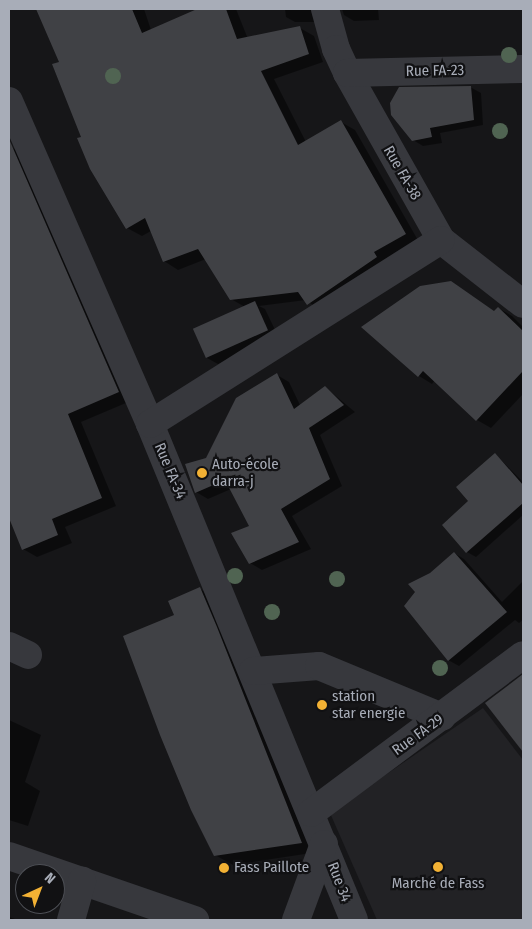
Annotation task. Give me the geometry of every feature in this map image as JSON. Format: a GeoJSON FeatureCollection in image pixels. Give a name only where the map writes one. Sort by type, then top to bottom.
{"type":"FeatureCollection","features":[{"type":"Feature","properties":{"kind":"street","name":"Rue FA-38"},"geometry":{"type":"LineString","coordinates":[[325,9],[336,49],[347,73],[441,240],[523,304]]}},
{"type":"Feature","properties":{"kind":"street","name":"Rue FA-23"},"geometry":{"type":"LineString","coordinates":[[347,73],[523,69]]}},
{"type":"Feature","properties":{"kind":"street","name":"Rue FA-34"},"geometry":{"type":"LineString","coordinates":[[9,101],[150,424],[324,844]]}},
{"type":"Feature","properties":{"kind":"street"},"geometry":{"type":"LineString","coordinates":[[150,424],[441,240]]}},
{"type":"Feature","properties":{"kind":"street","name":"Rue FA-29"},"geometry":{"type":"LineString","coordinates":[[311,813],[523,655]]}},
{"type":"Feature","properties":{"kind":"street"},"geometry":{"type":"LineString","coordinates":[[253,671],[319,666],[442,717]]}},
{"type":"Feature","properties":{"kind":"street"},"geometry":{"type":"LineString","coordinates":[[296,920],[324,844]]}},
{"type":"Feature","properties":{"kind":"street","name":"Rue 34"},"geometry":{"type":"LineString","coordinates":[[324,844],[354,920]]}},
{"type":"Feature","properties":{"kind":"street"},"geometry":{"type":"LineString","coordinates":[[9,856],[196,920]]}},
{"type":"Feature","properties":{"kind":"street"},"geometry":{"type":"LineString","coordinates":[[71,920],[82,881]]}},
{"type":"Feature","properties":{"kind":"shaded area","name":"Marché de Fass"},"geometry":{"type":"Polygon","coordinates":[[[483,708],[523,760],[523,920],[377,920],[330,813],[483,708]]]}},
{"type":"Feature","properties":{"kind":"building"},"geometry":{"type":"Polygon","coordinates":[[[36,9],[132,9],[142,33],[197,9],[226,9],[237,39],[300,26],[309,54],[261,71],[298,145],[341,120],[406,234],[374,252],[377,257],[307,305],[298,292],[230,300],[198,249],[163,262],[145,218],[126,229],[90,169],[77,138],[81,137],[52,64],[59,62],[36,9]]]}},
{"type":"Feature","properties":{"kind":"building"},"geometry":{"type":"Polygon","coordinates":[[[471,86],[474,120],[430,128],[432,137],[412,141],[391,115],[390,103],[399,87],[471,86]]]}},
{"type":"Feature","properties":{"kind":"building"},"geometry":{"type":"Polygon","coordinates":[[[9,139],[119,392],[68,414],[102,498],[52,519],[58,535],[22,550],[9,518],[9,139]]]}},
{"type":"Feature","properties":{"kind":"building"},"geometry":{"type":"Polygon","coordinates":[[[451,281],[494,311],[498,307],[523,331],[523,371],[476,421],[423,371],[418,377],[361,327],[420,286],[451,281]]]}},
{"type":"Feature","properties":{"kind":"building"},"geometry":{"type":"Polygon","coordinates":[[[255,301],[268,330],[206,358],[193,329],[255,301]]]}},
{"type":"Feature","properties":{"kind":"building"},"geometry":{"type":"Polygon","coordinates":[[[277,373],[294,409],[325,386],[344,405],[309,428],[330,479],[281,509],[299,542],[249,564],[231,533],[249,526],[225,480],[195,493],[185,464],[206,458],[236,398],[277,373]]]}},
{"type":"Feature","properties":{"kind":"building"},"geometry":{"type":"Polygon","coordinates":[[[495,453],[523,485],[523,503],[466,553],[442,525],[468,501],[456,487],[495,453]]]}},
{"type":"Feature","properties":{"kind":"building"},"geometry":{"type":"Polygon","coordinates":[[[454,552],[507,612],[448,661],[404,606],[415,592],[408,584],[430,573],[454,552]]]}},
{"type":"Feature","properties":{"kind":"building"},"geometry":{"type":"Polygon","coordinates":[[[200,587],[302,843],[214,856],[191,810],[160,735],[123,636],[174,615],[168,601],[200,587]]]}},
{"type":"Feature","properties":{"kind":"building"},"geometry":{"type":"Polygon","coordinates":[[[523,674],[523,752],[485,703],[523,674]]]}},
{"type":"Feature","properties":{"kind":"place","name":"Auto-école darra-j"},"geometry":{"type":"Point","coordinates":[202,473]}},
{"type":"Feature","properties":{"kind":"place","name":"station star energie"},"geometry":{"type":"Point","coordinates":[322,705]}},
{"type":"Feature","properties":{"kind":"place","name":"Marché de Fass"},"geometry":{"type":"Point","coordinates":[438,867]}},
{"type":"Feature","properties":{"kind":"place","name":"Fass Paillote"},"geometry":{"type":"Point","coordinates":[224,868]}}]}
